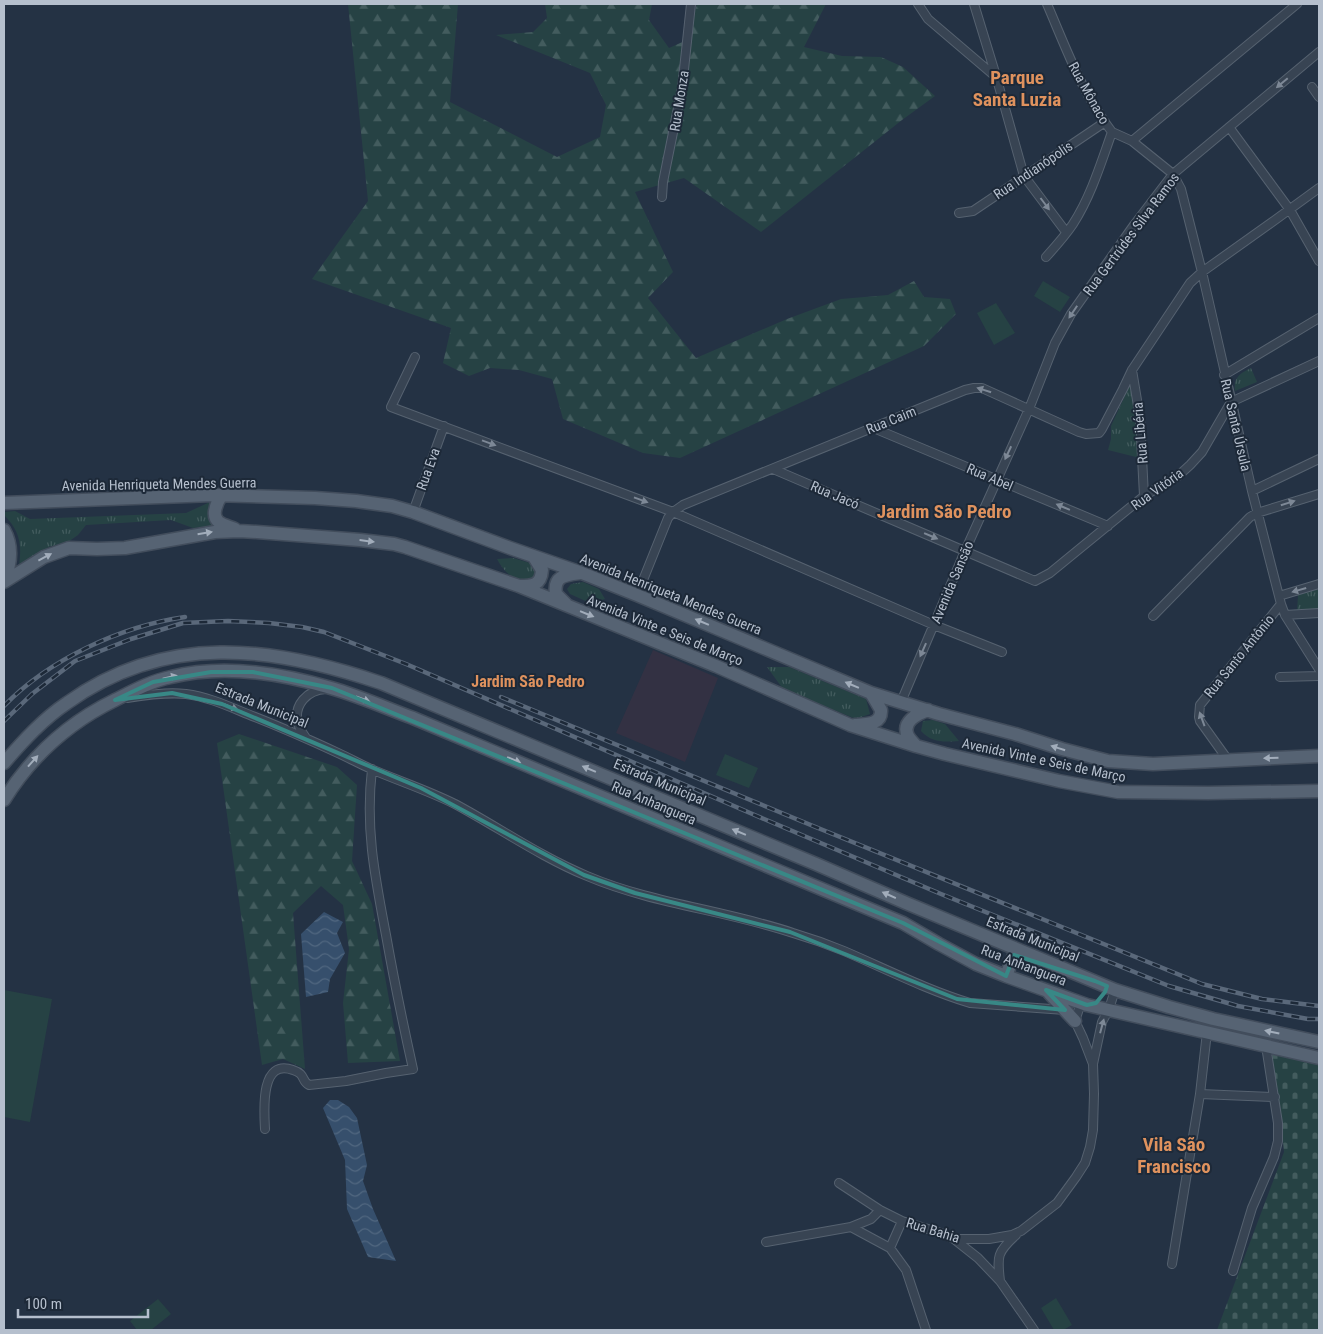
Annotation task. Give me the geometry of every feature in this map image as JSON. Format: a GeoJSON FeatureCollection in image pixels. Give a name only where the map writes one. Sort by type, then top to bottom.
{"type":"FeatureCollection","features":[{"type":"Feature","properties":{"kind":"main road","name":"Avenida Henriqueta Mendes Guerra"},"geometry":{"type":"LineString","coordinates":[[4,503],[222,495],[315,498],[392,506],[582,573],[871,693],[1062,749],[1108,761],[1153,764],[1319,756]]}},
{"type":"Feature","properties":{"kind":"main road"},"geometry":{"type":"LineString","coordinates":[[222,495],[216,505],[216,520],[239,531]]}},
{"type":"Feature","properties":{"kind":"main road"},"geometry":{"type":"LineString","coordinates":[[4,530],[10,544],[10,551],[8,572],[4,582]]}},
{"type":"Feature","properties":{"kind":"main road","name":"Avenida Vinte e Seis de Março"},"geometry":{"type":"LineString","coordinates":[[4,582],[44,557],[68,548],[125,548],[214,532],[239,531],[300,535],[394,544],[519,586],[724,669],[850,725],[916,746],[1059,781],[1118,792],[1318,791]]}},
{"type":"Feature","properties":{"kind":"main road"},"geometry":{"type":"LineString","coordinates":[[519,586],[533,585],[540,578],[542,570],[534,557]]}},
{"type":"Feature","properties":{"kind":"main road"},"geometry":{"type":"LineString","coordinates":[[568,606],[556,594],[556,584],[560,578],[567,574],[582,573]]}},
{"type":"Feature","properties":{"kind":"main road","name":"Estrada Municipal"},"geometry":{"type":"LineString","coordinates":[[4,763],[28,737],[66,704],[95,685],[135,667],[158,660],[207,652],[240,652],[308,661],[381,683],[1111,988],[1213,1019],[1319,1042]]}},
{"type":"Feature","properties":{"kind":"main road","name":"Rua Anhanguera"},"geometry":{"type":"LineString","coordinates":[[4,800],[25,770],[53,740],[73,724],[96,709],[153,682],[191,673],[229,671],[281,676],[332,688],[413,718],[902,923],[976,964],[1048,992],[1084,1004],[1319,1058]]}},
{"type":"Feature","properties":{"kind":"main road"},"geometry":{"type":"LineString","coordinates":[[850,725],[874,722],[880,718],[881,710],[871,693]]}},
{"type":"Feature","properties":{"kind":"main road"},"geometry":{"type":"LineString","coordinates":[[916,746],[908,735],[907,726],[913,717],[928,710]]}},
{"type":"Feature","properties":{"kind":"main road"},"geometry":{"type":"LineString","coordinates":[[906,903],[925,916],[1014,955],[1047,967],[1062,969]]}},
{"type":"Feature","properties":{"kind":"main road"},"geometry":{"type":"LineString","coordinates":[[1006,976],[1014,955]]}},
{"type":"Feature","properties":{"kind":"main road"},"geometry":{"type":"LineString","coordinates":[[1084,1004],[1096,1002],[1111,988]]}},
{"type":"Feature","properties":{"kind":"main road"},"geometry":{"type":"LineString","coordinates":[[1048,992],[1075,1021]]}},
{"type":"Feature","properties":{"kind":"street","name":"Rua Monza"},"geometry":{"type":"LineString","coordinates":[[662,197],[663,182],[682,88],[692,4]]}},
{"type":"Feature","properties":{"kind":"street"},"geometry":{"type":"LineString","coordinates":[[918,4],[928,19],[997,78]]}},
{"type":"Feature","properties":{"kind":"street"},"geometry":{"type":"LineString","coordinates":[[974,4],[1024,176],[1066,232]]}},
{"type":"Feature","properties":{"kind":"street","name":"Rua Mônaco"},"geometry":{"type":"LineString","coordinates":[[1046,258],[1073,224],[1099,169],[1112,132],[1097,112],[1079,78],[1047,4]]}},
{"type":"Feature","properties":{"kind":"street"},"geometry":{"type":"LineString","coordinates":[[1132,141],[1298,4]]}},
{"type":"Feature","properties":{"kind":"street","name":"Rua Gertrúdes Silva Ramos"},"geometry":{"type":"LineString","coordinates":[[1029,409],[1055,342],[1071,314],[1173,174],[1319,52]]}},
{"type":"Feature","properties":{"kind":"street"},"geometry":{"type":"LineString","coordinates":[[1312,87],[1319,97]]}},
{"type":"Feature","properties":{"kind":"street","name":"Rua Indianópolis"},"geometry":{"type":"LineString","coordinates":[[959,213],[973,211],[1105,122]]}},
{"type":"Feature","properties":{"kind":"street"},"geometry":{"type":"LineString","coordinates":[[1229,127],[1290,210],[1319,261]]}},
{"type":"Feature","properties":{"kind":"street"},"geometry":{"type":"LineString","coordinates":[[1112,132],[1132,141],[1173,174]]}},
{"type":"Feature","properties":{"kind":"street","name":"Rua Santa Úrsula"},"geometry":{"type":"LineString","coordinates":[[1173,174],[1181,189],[1202,272],[1224,376],[1280,600],[1286,615],[1319,669]]}},
{"type":"Feature","properties":{"kind":"street"},"geometry":{"type":"LineString","coordinates":[[1132,370],[1190,283],[1202,272],[1319,188]]}},
{"type":"Feature","properties":{"kind":"street"},"geometry":{"type":"LineString","coordinates":[[1224,376],[1319,318]]}},
{"type":"Feature","properties":{"kind":"street"},"geometry":{"type":"LineString","coordinates":[[415,357],[391,406],[673,512],[1002,652]]}},
{"type":"Feature","properties":{"kind":"street"},"geometry":{"type":"LineString","coordinates":[[1231,402],[1319,362]]}},
{"type":"Feature","properties":{"kind":"street","name":"Rua Caim"},"geometry":{"type":"LineString","coordinates":[[673,512],[683,505],[970,388],[982,388],[1079,432],[1086,434],[1099,433],[1132,370]]}},
{"type":"Feature","properties":{"kind":"street","name":"Rua Libéria"},"geometry":{"type":"LineString","coordinates":[[1132,370],[1140,418],[1144,496]]}},
{"type":"Feature","properties":{"kind":"street","name":"Rua Vitória"},"geometry":{"type":"LineString","coordinates":[[1035,581],[1050,573],[1144,496],[1178,476],[1202,452],[1231,402]]}},
{"type":"Feature","properties":{"kind":"street","name":"Avenida Sansão"},"geometry":{"type":"LineString","coordinates":[[901,702],[996,480],[1029,409]]}},
{"type":"Feature","properties":{"kind":"street","name":"Rua Eva"},"geometry":{"type":"LineString","coordinates":[[413,512],[444,426]]}},
{"type":"Feature","properties":{"kind":"street","name":"Rua Abel"},"geometry":{"type":"LineString","coordinates":[[871,427],[1108,526]]}},
{"type":"Feature","properties":{"kind":"street"},"geometry":{"type":"LineString","coordinates":[[1252,491],[1319,459]]}},
{"type":"Feature","properties":{"kind":"street","name":"Rua Jacó"},"geometry":{"type":"LineString","coordinates":[[774,469],[1035,581]]}},
{"type":"Feature","properties":{"kind":"street"},"geometry":{"type":"LineString","coordinates":[[1153,616],[1246,521],[1257,513],[1319,494]]}},
{"type":"Feature","properties":{"kind":"street"},"geometry":{"type":"LineString","coordinates":[[637,595],[668,518],[673,512]]}},
{"type":"Feature","properties":{"kind":"street","name":"Rua Santo Antônio"},"geometry":{"type":"LineString","coordinates":[[1228,760],[1200,721],[1200,704],[1280,600],[1319,584]]}},
{"type":"Feature","properties":{"kind":"street"},"geometry":{"type":"LineString","coordinates":[[1286,615],[1319,613]]}},
{"type":"Feature","properties":{"kind":"street"},"geometry":{"type":"LineString","coordinates":[[1280,677],[1319,676]]}},
{"type":"Feature","properties":{"kind":"street"},"geometry":{"type":"LineString","coordinates":[[306,738],[298,723],[298,711],[301,704],[311,692],[332,688]]}},
{"type":"Feature","properties":{"kind":"street","name":"Estrada Municipal"},"geometry":{"type":"LineString","coordinates":[[115,700],[172,693],[195,695],[306,738],[372,769],[429,792],[584,875],[608,884],[644,896],[736,917],[790,932],[837,948],[957,999],[970,1002],[1065,1010]]}},
{"type":"Feature","properties":{"kind":"street"},"geometry":{"type":"LineString","coordinates":[[265,1129],[264,1097],[267,1084],[276,1070],[281,1067],[295,1070],[301,1074],[309,1085],[346,1081],[413,1069],[373,870],[369,816],[372,769]]}},
{"type":"Feature","properties":{"kind":"street"},"geometry":{"type":"LineString","coordinates":[[1093,1064],[1102,1022],[1109,1009],[1111,988]]}},
{"type":"Feature","properties":{"kind":"street"},"geometry":{"type":"LineString","coordinates":[[1084,1004],[1075,1021],[1093,1064]]}},
{"type":"Feature","properties":{"kind":"street"},"geometry":{"type":"LineString","coordinates":[[1172,1264],[1200,1094],[1207,1032]]}},
{"type":"Feature","properties":{"kind":"street"},"geometry":{"type":"LineString","coordinates":[[1233,1271],[1252,1208],[1274,1157],[1278,1142],[1275,1097],[1266,1046]]}},
{"type":"Feature","properties":{"kind":"street","name":"Rua Bahia"},"geometry":{"type":"LineString","coordinates":[[839,1183],[902,1222],[941,1233],[954,1239],[989,1239],[1012,1235],[1022,1231],[1057,1203],[1085,1163],[1093,1130],[1093,1064]]}},
{"type":"Feature","properties":{"kind":"street"},"geometry":{"type":"LineString","coordinates":[[1200,1094],[1275,1097]]}},
{"type":"Feature","properties":{"kind":"street"},"geometry":{"type":"LineString","coordinates":[[766,1242],[851,1227],[872,1219],[880,1210]]}},
{"type":"Feature","properties":{"kind":"street"},"geometry":{"type":"LineString","coordinates":[[890,1248],[902,1222]]}},
{"type":"Feature","properties":{"kind":"street"},"geometry":{"type":"LineString","coordinates":[[851,1227],[890,1248],[906,1270],[926,1330]]}},
{"type":"Feature","properties":{"kind":"street"},"geometry":{"type":"LineString","coordinates":[[1000,1281],[1000,1252],[1006,1244],[1022,1231]]}},
{"type":"Feature","properties":{"kind":"street"},"geometry":{"type":"LineString","coordinates":[[954,1239],[978,1258],[1000,1281],[1034,1330]]}},
{"type":"Feature","properties":{"kind":"highlighted area"},"geometry":{"type":"Polygon","coordinates":[[[211,672],[253,672],[332,688],[903,923],[1006,976],[1014,955],[1107,986],[1105,992],[1096,1003],[1087,1005],[1046,990],[1065,1010],[957,999],[790,932],[635,893],[584,875],[421,788],[222,704],[172,693],[115,700],[153,682],[211,672]]]}},
{"type":"Feature","properties":{"kind":"shaded area"},"geometry":{"type":"Polygon","coordinates":[[[653,650],[718,678],[685,762],[616,733],[653,650]]]}},
{"type":"Feature","properties":{"kind":"green space"},"geometry":{"type":"Polygon","coordinates":[[[348,4],[458,4],[450,102],[557,157],[600,137],[606,105],[590,73],[496,35],[533,32],[547,18],[545,4],[652,4],[649,20],[669,48],[687,40],[697,4],[826,4],[804,47],[842,56],[881,57],[903,67],[935,96],[761,232],[684,178],[635,192],[673,272],[648,298],[696,358],[787,319],[841,299],[888,295],[914,281],[924,297],[950,299],[956,314],[924,346],[680,458],[643,453],[563,419],[552,379],[519,370],[490,368],[469,376],[443,363],[451,328],[312,279],[368,201],[348,4]]]}},
{"type":"Feature","properties":{"kind":"green space"},"geometry":{"type":"Polygon","coordinates":[[[1043,281],[1070,297],[1060,312],[1034,296],[1043,281]]]}},
{"type":"Feature","properties":{"kind":"green space"},"geometry":{"type":"Polygon","coordinates":[[[996,303],[1015,333],[994,345],[977,313],[996,303]]]}},
{"type":"Feature","properties":{"kind":"green space"},"geometry":{"type":"Polygon","coordinates":[[[1251,368],[1257,382],[1235,391],[1235,383],[1238,376],[1251,368]]]}},
{"type":"Feature","properties":{"kind":"green space"},"geometry":{"type":"Polygon","coordinates":[[[1131,386],[1133,387],[1140,458],[1108,450],[1111,439],[1111,426],[1131,386]]]}},
{"type":"Feature","properties":{"kind":"green space"},"geometry":{"type":"Polygon","coordinates":[[[210,502],[212,505],[210,518],[214,526],[193,528],[171,520],[86,525],[78,535],[68,542],[49,547],[19,566],[19,538],[14,527],[4,515],[4,512],[15,511],[30,519],[186,513],[210,502]]]}},
{"type":"Feature","properties":{"kind":"green space"},"geometry":{"type":"Polygon","coordinates":[[[513,558],[530,563],[538,569],[539,576],[527,581],[512,577],[505,571],[497,559],[513,558]]]}},
{"type":"Feature","properties":{"kind":"green space"},"geometry":{"type":"Polygon","coordinates":[[[583,582],[599,589],[605,599],[590,603],[570,594],[567,589],[571,584],[583,582]]]}},
{"type":"Feature","properties":{"kind":"green space"},"geometry":{"type":"Polygon","coordinates":[[[1319,589],[1319,611],[1297,612],[1298,595],[1319,589]]]}},
{"type":"Feature","properties":{"kind":"green space"},"geometry":{"type":"Polygon","coordinates":[[[767,667],[789,667],[866,699],[870,714],[856,719],[783,689],[767,667]]]}},
{"type":"Feature","properties":{"kind":"green space"},"geometry":{"type":"Polygon","coordinates":[[[933,720],[945,724],[959,741],[939,741],[925,735],[921,731],[923,721],[933,720]]]}},
{"type":"Feature","properties":{"kind":"green space"},"geometry":{"type":"Polygon","coordinates":[[[239,734],[337,767],[357,785],[352,861],[372,904],[400,1061],[348,1063],[343,1003],[349,949],[343,905],[321,886],[293,913],[305,1069],[283,1059],[262,1065],[217,743],[239,734]]]}},
{"type":"Feature","properties":{"kind":"green space"},"geometry":{"type":"Polygon","coordinates":[[[725,754],[758,768],[749,788],[716,775],[725,754]]]}},
{"type":"Feature","properties":{"kind":"green space"},"geometry":{"type":"Polygon","coordinates":[[[4,990],[52,999],[30,1122],[4,1117],[4,990]]]}},
{"type":"Feature","properties":{"kind":"green space"},"geometry":{"type":"Polygon","coordinates":[[[1270,1051],[1319,1061],[1319,1330],[1217,1330],[1284,1152],[1278,1092],[1270,1051]]]}},
{"type":"Feature","properties":{"kind":"green space"},"geometry":{"type":"Polygon","coordinates":[[[1056,1298],[1072,1325],[1063,1330],[1054,1330],[1041,1308],[1056,1298]]]}},
{"type":"Feature","properties":{"kind":"green space"},"geometry":{"type":"Polygon","coordinates":[[[158,1299],[171,1314],[151,1330],[137,1330],[130,1321],[158,1299]]]}},
{"type":"Feature","properties":{"kind":"water"},"geometry":{"type":"Polygon","coordinates":[[[324,912],[343,922],[337,933],[345,953],[330,979],[328,992],[306,997],[301,934],[324,912]]]}},
{"type":"Feature","properties":{"kind":"water"},"geometry":{"type":"Polygon","coordinates":[[[330,1100],[338,1100],[349,1107],[357,1118],[367,1165],[363,1181],[396,1261],[368,1257],[347,1209],[345,1160],[323,1108],[330,1100]]]}},
{"type":"Feature","properties":{"kind":"railway"},"geometry":{"type":"LineString","coordinates":[[4,706],[42,674],[88,647],[136,628],[185,617]]}},
{"type":"Feature","properties":{"kind":"railway"},"geometry":{"type":"LineString","coordinates":[[4,721],[32,694],[75,661],[131,639],[183,623],[228,621],[302,627],[324,632],[406,664],[941,894],[1169,986],[1238,1006],[1308,1019],[1319,1019]]}},
{"type":"Feature","properties":{"kind":"railway"},"geometry":{"type":"LineString","coordinates":[[501,697],[1202,984],[1262,999],[1319,1006]]}},
{"type":"Feature","properties":{"kind":"district","name":"Parque Santa Luzia"},"geometry":{"type":"Point","coordinates":[1017,88]}},
{"type":"Feature","properties":{"kind":"district","name":"Jardim São Pedro"},"geometry":{"type":"Point","coordinates":[944,511]}},
{"type":"Feature","properties":{"kind":"district","name":"Jardim São Pedro"},"geometry":{"type":"Point","coordinates":[528,681]}},
{"type":"Feature","properties":{"kind":"district","name":"Vila São Francisco"},"geometry":{"type":"Point","coordinates":[1174,1155]}}]}
